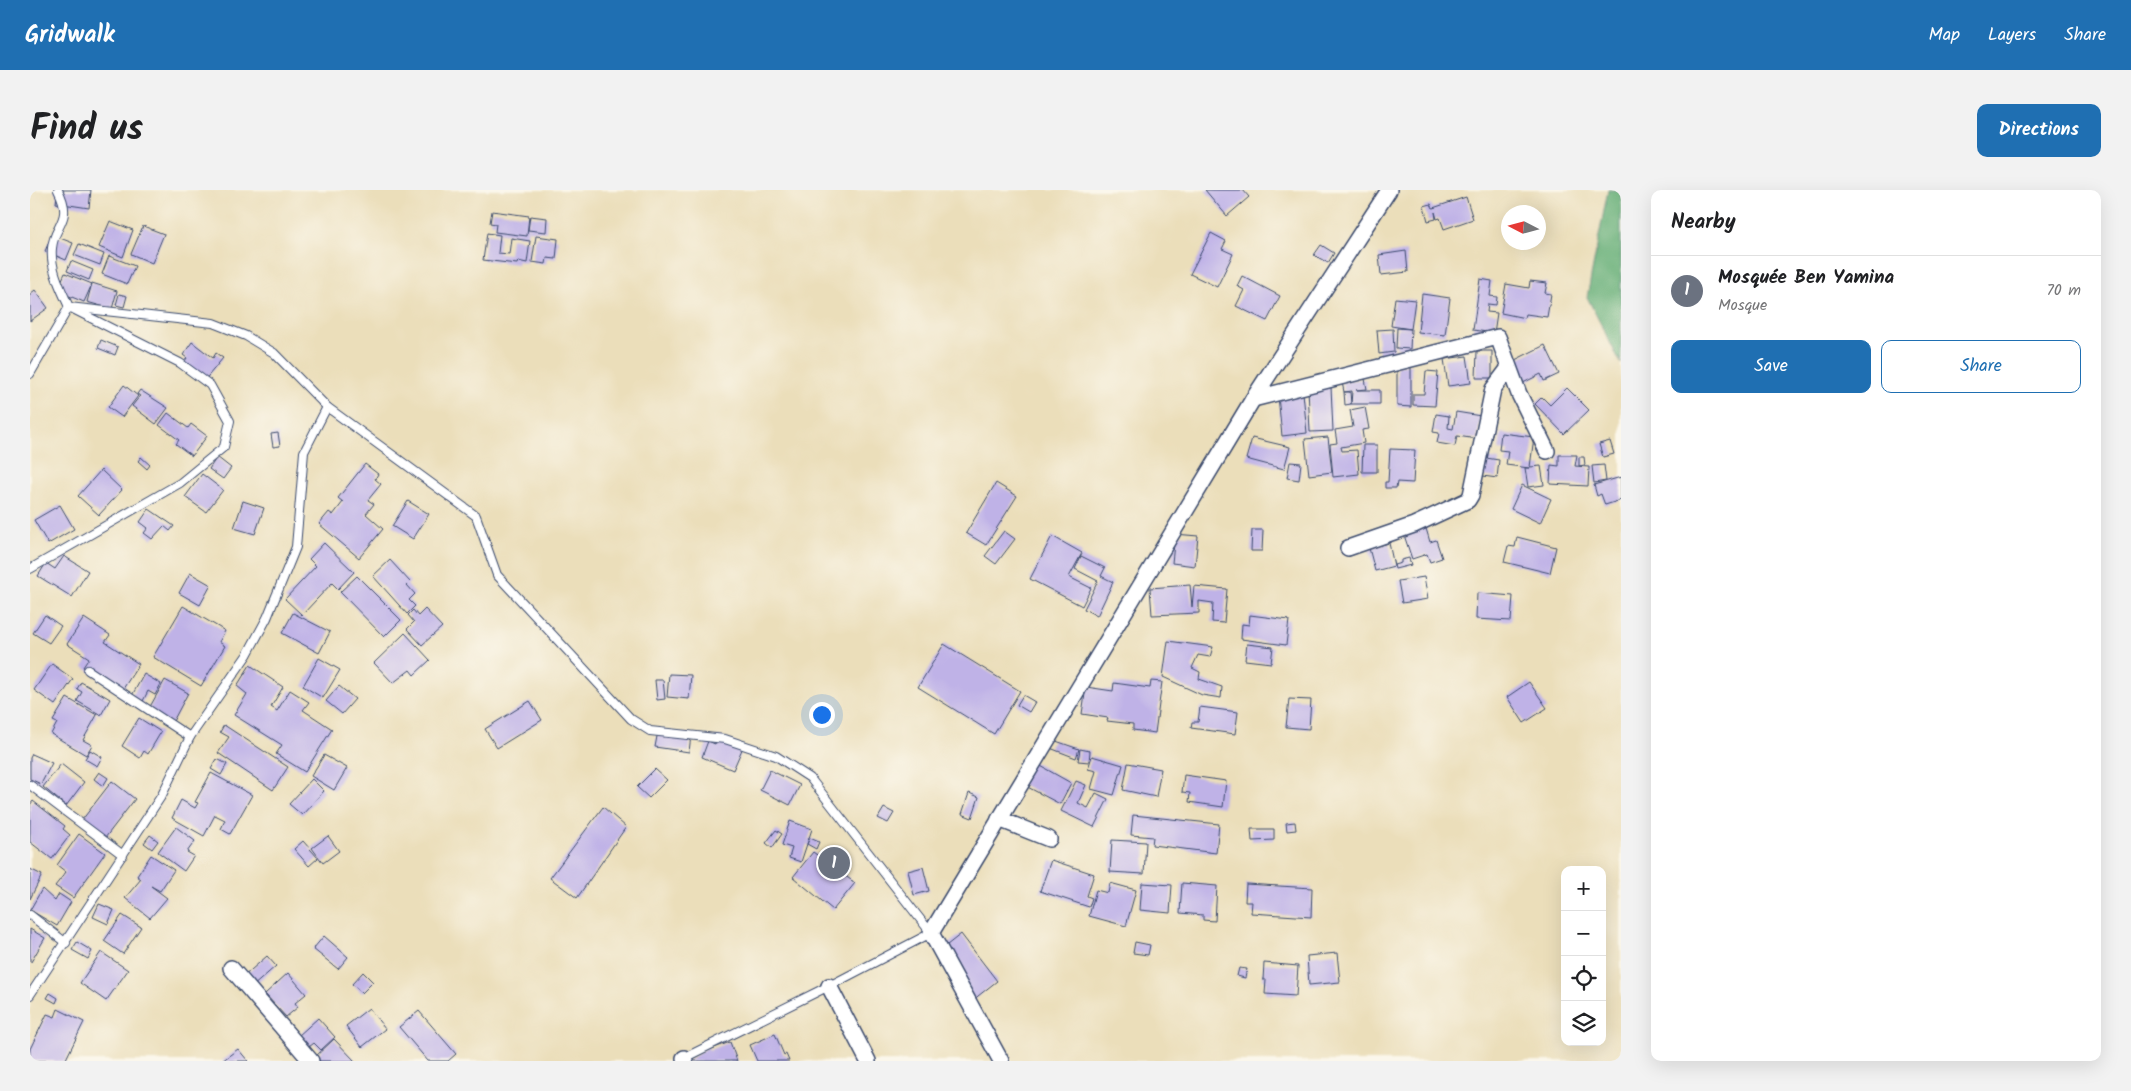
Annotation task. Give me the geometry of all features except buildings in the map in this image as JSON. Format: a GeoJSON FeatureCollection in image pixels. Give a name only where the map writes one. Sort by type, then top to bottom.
{"type":"FeatureCollection","features":[{"type":"Feature","properties":{"kind":"street"},"geometry":{"type":"LineString","coordinates":[[1002,1061],[930,933],[1253,399],[1389,190]]}},
{"type":"Feature","properties":{"kind":"street"},"geometry":{"type":"LineString","coordinates":[[1253,399],[1498,337],[1508,369],[1547,451]]}},
{"type":"Feature","properties":{"kind":"street"},"geometry":{"type":"LineString","coordinates":[[1348,548],[1414,524],[1468,500],[1471,495],[1493,390],[1508,369]]}},
{"type":"Feature","properties":{"kind":"street"},"geometry":{"type":"LineString","coordinates":[[999,819],[1049,839]]}},
{"type":"Feature","properties":{"kind":"street"},"geometry":{"type":"LineString","coordinates":[[231,968],[311,1061]]}},
{"type":"Feature","properties":{"kind":"street"},"geometry":{"type":"LineString","coordinates":[[829,986],[868,1061]]}},
{"type":"Feature","properties":{"kind":"lane"},"geometry":{"type":"LineString","coordinates":[[30,570],[180,483],[224,447],[230,421],[210,385],[180,363],[69,307],[53,269],[52,247],[65,216],[58,190]]}},
{"type":"Feature","properties":{"kind":"lane"},"geometry":{"type":"LineString","coordinates":[[30,374],[69,307]]}},
{"type":"Feature","properties":{"kind":"lane"},"geometry":{"type":"LineString","coordinates":[[69,307],[213,322],[246,336],[274,353],[327,408],[476,516],[497,575],[631,719],[650,731],[725,739],[776,756],[810,778],[930,933],[682,1060]]}},
{"type":"Feature","properties":{"kind":"lane"},"geometry":{"type":"LineString","coordinates":[[30,995],[66,943],[162,794],[190,737],[247,655],[267,618],[296,547],[304,452],[327,408]]}},
{"type":"Feature","properties":{"kind":"lane"},"geometry":{"type":"LineString","coordinates":[[88,670],[190,737]]}},
{"type":"Feature","properties":{"kind":"lane"},"geometry":{"type":"LineString","coordinates":[[30,785],[123,855]]}},
{"type":"Feature","properties":{"kind":"lane"},"geometry":{"type":"LineString","coordinates":[[30,914],[66,943]]}},
{"type":"Feature","properties":{"kind":"green space"},"geometry":{"type":"Polygon","coordinates":[[[1608,190],[1621,190],[1621,364],[1587,297],[1608,190]]]}},
{"type":"Feature","properties":{"kind":"place","name":"Mosquée Ben Yamina"},"geometry":{"type":"Point","coordinates":[834,863]}}]}
